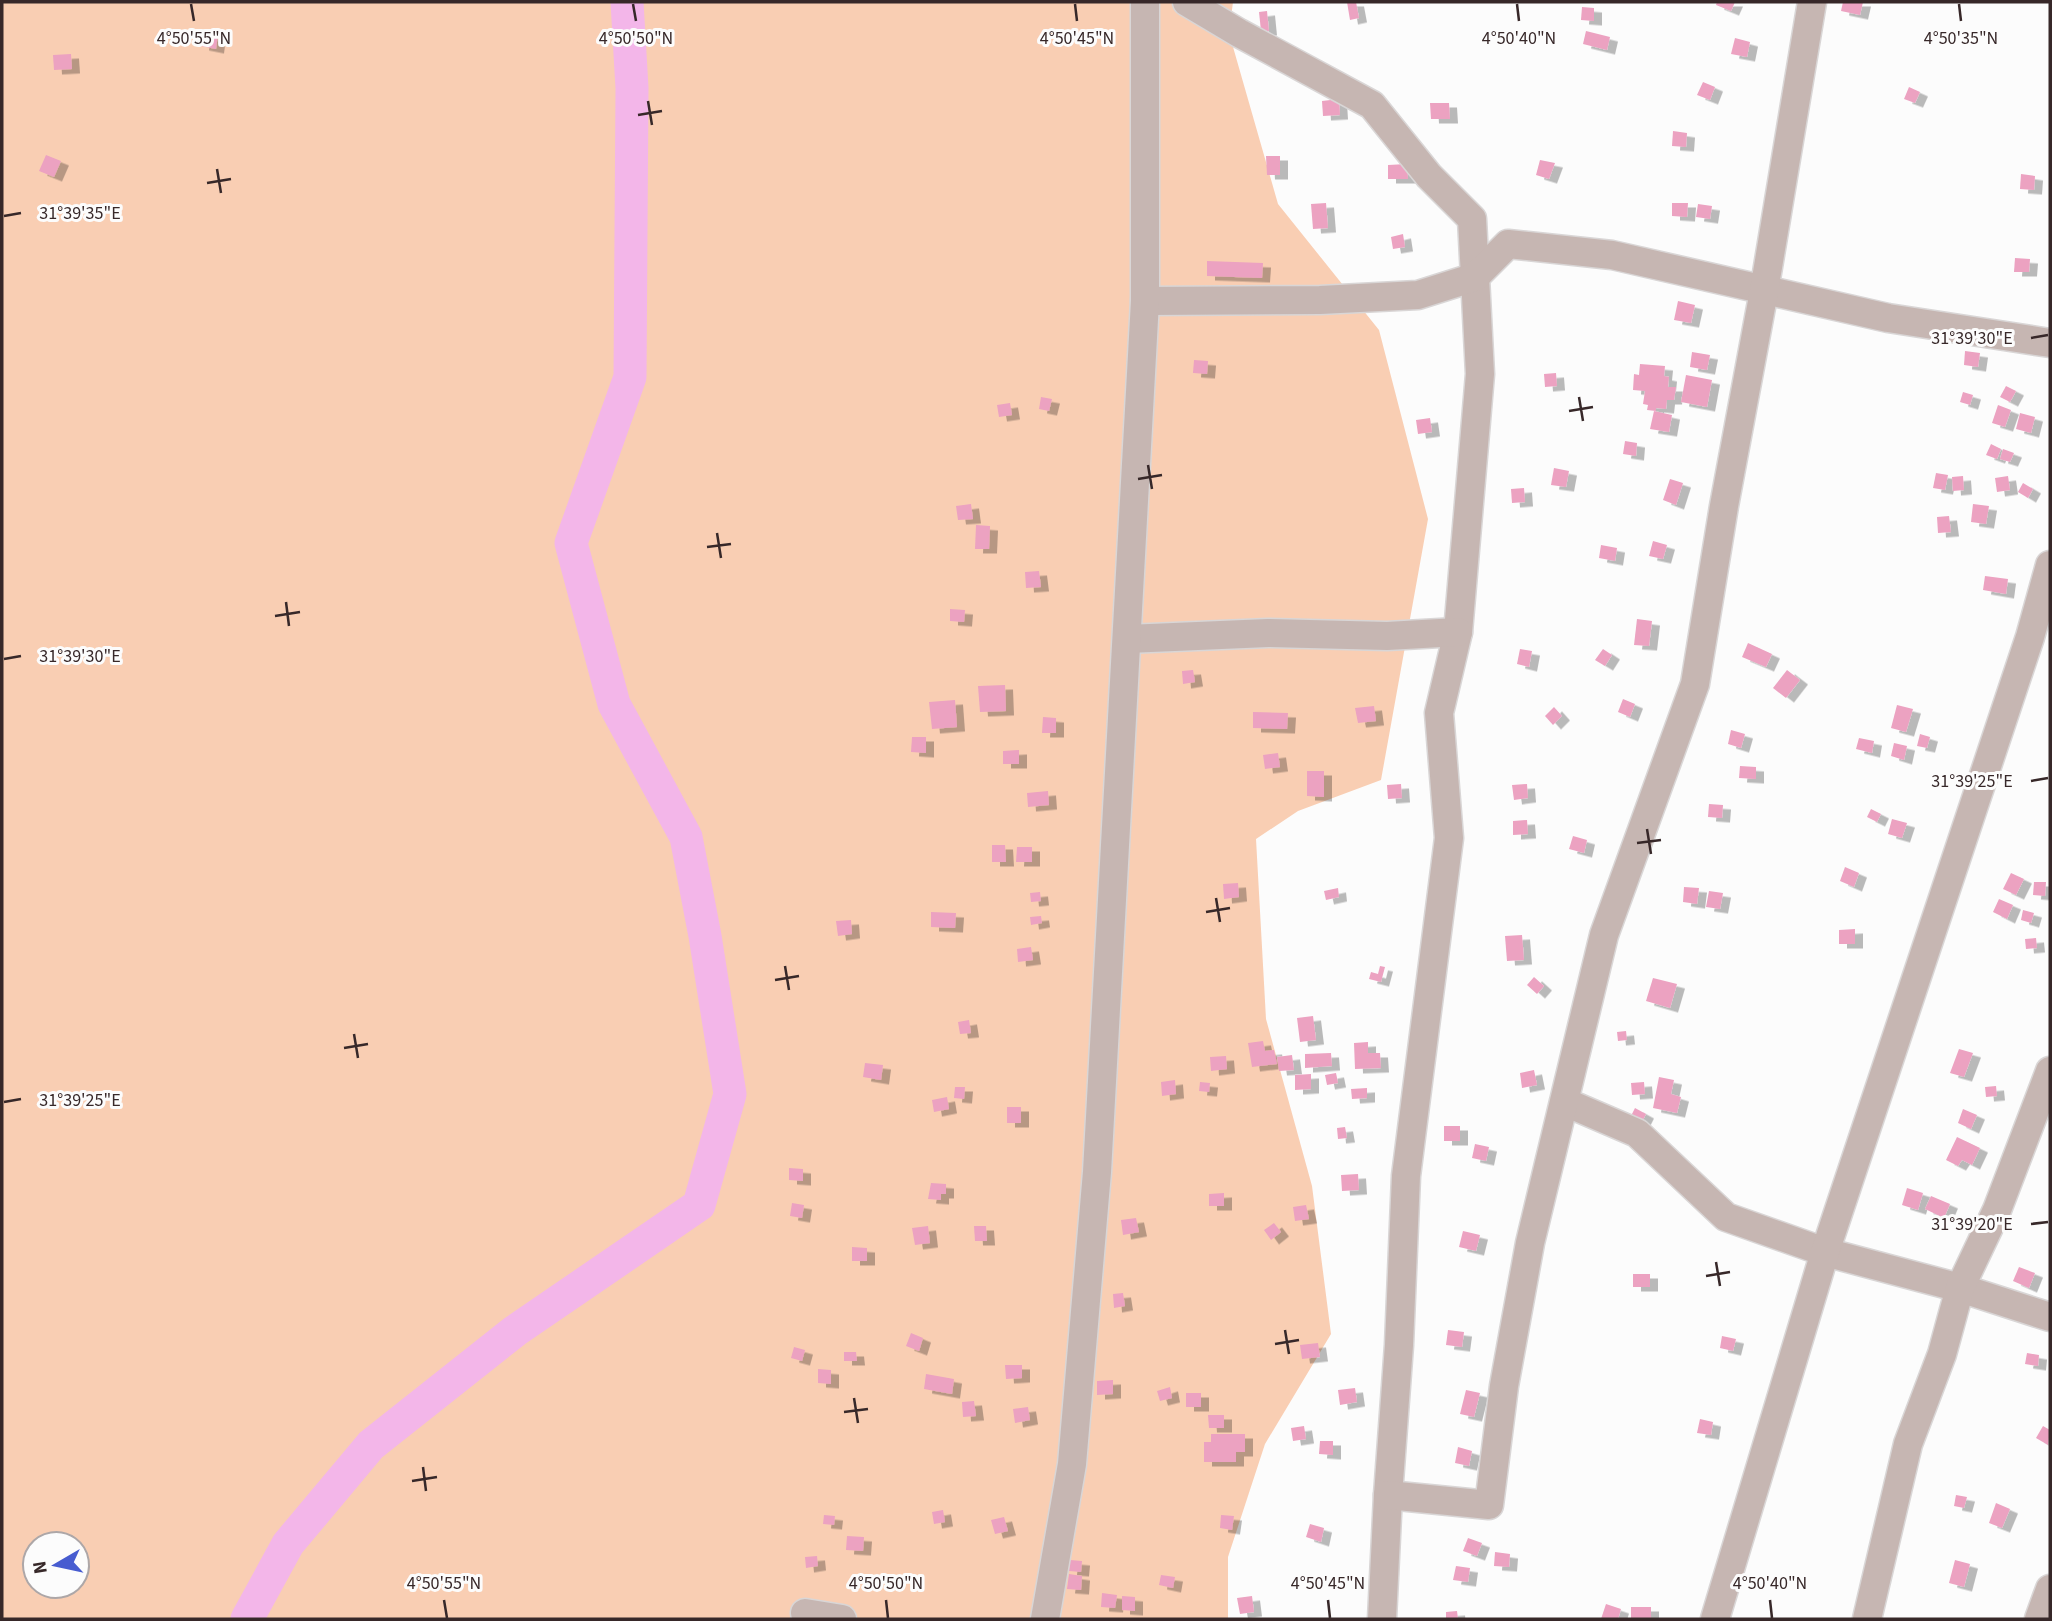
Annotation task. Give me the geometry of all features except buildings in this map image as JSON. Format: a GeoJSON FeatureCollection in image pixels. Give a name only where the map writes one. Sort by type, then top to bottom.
{"type":"FeatureCollection","features":[{"type":"Feature","properties":{"kind":"street"},"geometry":{"type":"LineString","coordinates":[[1045,1619],[1072,1464],[1095,1200],[1145,301],[1145,2]]}},
{"type":"Feature","properties":{"kind":"street"},"geometry":{"type":"LineString","coordinates":[[1187,2],[1373,105],[1429,176],[1472,219],[1480,374],[1458,632],[1439,713],[1449,838],[1406,1176],[1399,1345],[1382,1619]]}},
{"type":"Feature","properties":{"kind":"street"},"geometry":{"type":"LineString","coordinates":[[1388,1495],[1489,1505],[1504,1385],[1528,1256],[1604,934],[1696,684],[1724,506],[1764,291],[1812,2]]}},
{"type":"Feature","properties":{"kind":"street"},"geometry":{"type":"LineString","coordinates":[[1145,301],[1320,300],[1418,295],[1475,277],[1508,244],[1612,255],[1888,318],[2050,343]]}},
{"type":"Feature","properties":{"kind":"street"},"geometry":{"type":"LineString","coordinates":[[1715,1619],[1825,1252],[2030,637],[2050,565]]}},
{"type":"Feature","properties":{"kind":"street"},"geometry":{"type":"LineString","coordinates":[[1127,639],[1268,633],[1387,636],[1458,632]]}},
{"type":"Feature","properties":{"kind":"street"},"geometry":{"type":"LineString","coordinates":[[1867,1619],[1908,1444],[1942,1354],[1961,1288],[1997,1210],[2050,1071]]}},
{"type":"Feature","properties":{"kind":"street"},"geometry":{"type":"LineString","coordinates":[[1565,1102],[1637,1133],[1726,1217],[1825,1252],[1961,1288],[2050,1317]]}},
{"type":"Feature","properties":{"kind":"street"},"geometry":{"type":"LineString","coordinates":[[2039,1619],[2050,1589]]}},
{"type":"Feature","properties":{"kind":"street"},"geometry":{"type":"LineString","coordinates":[[805,1613],[842,1619]]}},
{"type":"Feature","properties":{"kind":"shaded area"},"geometry":{"type":"Polygon","coordinates":[[[2,2],[1233,2],[1229,33],[1278,204],[1379,330],[1428,519],[1381,780],[1298,811],[1256,839],[1266,1019],[1312,1186],[1331,1334],[1265,1444],[1228,1557],[1228,1619],[2,1619],[2,2]]]}},
{"type":"Feature","properties":{"kind":"waterway"},"geometry":{"type":"LineString","coordinates":[[247,1619],[288,1544],[371,1445],[515,1331],[699,1205],[730,1094],[686,837],[614,704],[571,543],[630,377],[632,88],[627,2]]}}]}
